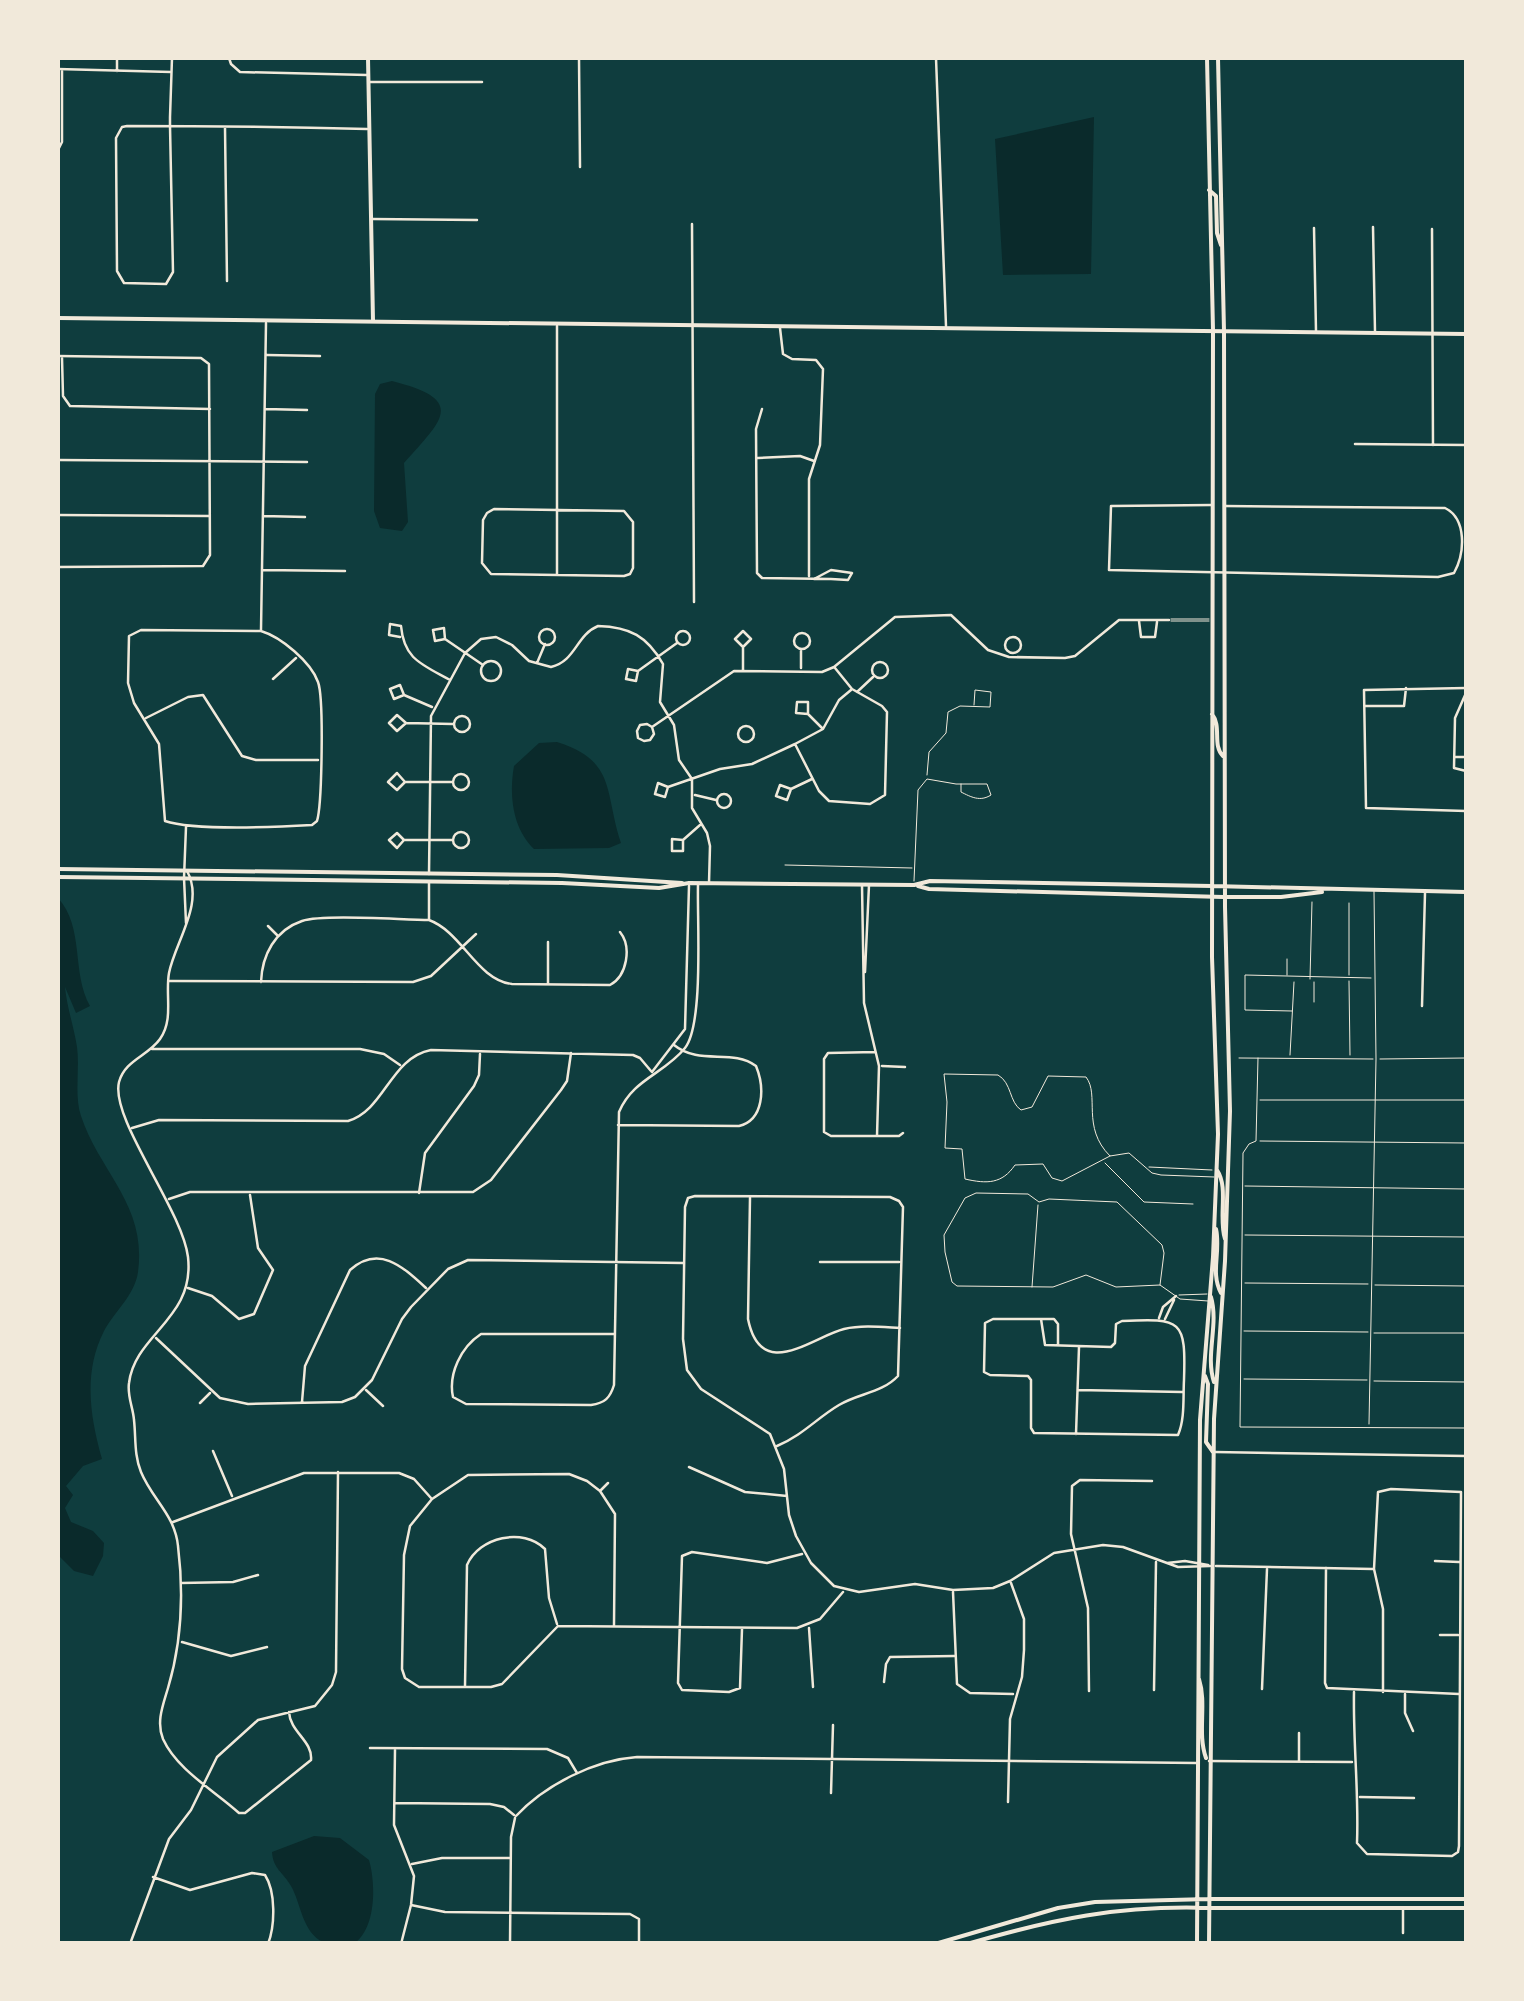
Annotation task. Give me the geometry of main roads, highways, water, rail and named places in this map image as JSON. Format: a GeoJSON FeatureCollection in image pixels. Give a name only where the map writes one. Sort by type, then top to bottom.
{"type":"FeatureCollection","features":[{"type":"Feature","properties":{"kind":"main road"},"geometry":{"type":"LineString","coordinates":[[368,58],[373,321]]}},
{"type":"Feature","properties":{"kind":"main road"},"geometry":{"type":"LineString","coordinates":[[1197,1944],[1203,1372],[1216,1178],[1212,896],[1213,330],[1207,58]]}},
{"type":"Feature","properties":{"kind":"main road"},"geometry":{"type":"LineString","coordinates":[[1209,1944],[1213,1452],[1230,1111],[1224,897],[1224,330],[1218,58]]}},
{"type":"Feature","properties":{"kind":"main road"},"geometry":{"type":"LineString","coordinates":[[1209,190],[1216,196],[1217,233],[1222,250]]}},
{"type":"Feature","properties":{"kind":"main road"},"geometry":{"type":"LineString","coordinates":[[58,318],[1466,334]]}},
{"type":"Feature","properties":{"kind":"main road"},"geometry":{"type":"LineString","coordinates":[[1212,714],[1218,722],[1218,750],[1224,757]]}},
{"type":"Feature","properties":{"kind":"main road"},"geometry":{"type":"LineString","coordinates":[[58,869],[574,876],[689,884],[866,883],[929,889],[1224,897],[1281,897],[1332,890]]}},
{"type":"Feature","properties":{"kind":"main road"},"geometry":{"type":"LineString","coordinates":[[58,878],[659,888],[689,884]]}},
{"type":"Feature","properties":{"kind":"main road"},"geometry":{"type":"LineString","coordinates":[[914,885],[930,881],[1466,892]]}},
{"type":"Feature","properties":{"kind":"main road"},"geometry":{"type":"LineString","coordinates":[[1216,1170],[1222,1182],[1221,1227],[1226,1243]]}},
{"type":"Feature","properties":{"kind":"main road"},"geometry":{"type":"LineString","coordinates":[[1214,1225],[1219,1241],[1215,1282],[1222,1294]]}},
{"type":"Feature","properties":{"kind":"main road"},"geometry":{"type":"LineString","coordinates":[[1209,1297],[1214,1309],[1210,1370],[1215,1386]]}},
{"type":"Feature","properties":{"kind":"main road"},"geometry":{"type":"LineString","coordinates":[[1203,1372],[1208,1384],[1206,1442],[1213,1452]]}},
{"type":"Feature","properties":{"kind":"main road"},"geometry":{"type":"LineString","coordinates":[[1198,1674],[1204,1754],[1209,1761]]}},
{"type":"Feature","properties":{"kind":"main road"},"geometry":{"type":"LineString","coordinates":[[935,1944],[1096,1902],[1197,1898],[1466,1899]]}},
{"type":"Feature","properties":{"kind":"main road"},"geometry":{"type":"LineString","coordinates":[[968,1944],[1088,1913],[1142,1908],[1466,1908]]}},
{"type":"Feature","properties":{"kind":"water"},"geometry":{"type":"Polygon","coordinates":[[[1094,117],[1091,274],[1003,275],[995,139],[1094,117]]]}},
{"type":"Feature","properties":{"kind":"water"},"geometry":{"type":"Polygon","coordinates":[[[392,381],[431,396],[441,413],[404,463],[408,522],[402,531],[380,528],[374,511],[375,394],[380,384],[392,381]]]}},
{"type":"Feature","properties":{"kind":"water"},"geometry":{"type":"Polygon","coordinates":[[[557,742],[590,759],[599,769],[621,843],[609,848],[534,849],[527,841],[514,810],[514,766],[539,743],[557,742]]]}},
{"type":"Feature","properties":{"kind":"water"},"geometry":{"type":"Polygon","coordinates":[[[58,898],[72,923],[84,993],[90,1006],[76,1013],[65,987],[77,1047],[79,1108],[89,1136],[129,1208],[139,1248],[136,1280],[104,1331],[93,1362],[92,1411],[102,1459],[83,1466],[66,1486],[73,1495],[65,1508],[71,1522],[93,1531],[104,1543],[103,1556],[93,1576],[74,1571],[58,1555],[58,898]]]}},
{"type":"Feature","properties":{"kind":"water"},"geometry":{"type":"Polygon","coordinates":[[[314,1836],[340,1838],[369,1860],[373,1881],[371,1916],[355,1943],[330,1944],[316,1937],[306,1924],[291,1886],[274,1863],[272,1852],[314,1836]]]}}]}
